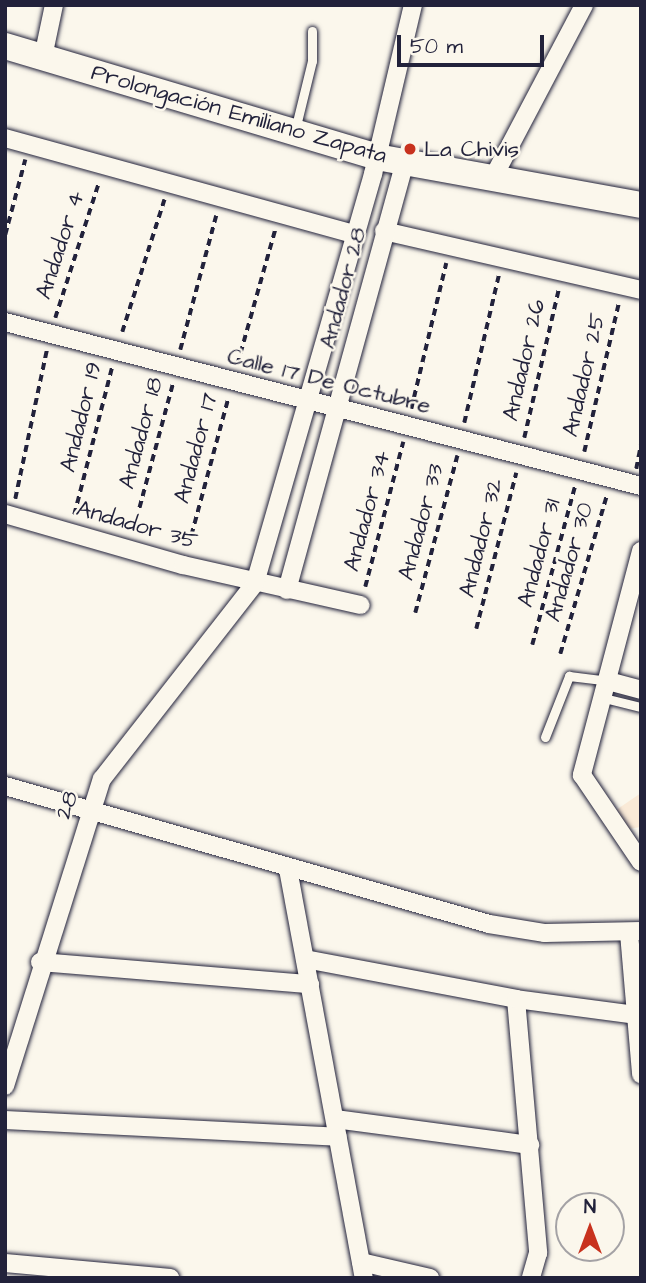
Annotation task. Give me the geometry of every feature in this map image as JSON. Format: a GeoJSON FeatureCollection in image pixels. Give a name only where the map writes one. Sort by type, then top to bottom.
{"type":"FeatureCollection","features":[{"type":"Feature","properties":{"kind":"main road","name":"Prolongación Emiliano Zapata"},"geometry":{"type":"LineString","coordinates":[[5,46],[377,157],[495,174],[641,205]]}},
{"type":"Feature","properties":{"kind":"street"},"geometry":{"type":"LineString","coordinates":[[43,57],[54,5]]}},
{"type":"Feature","properties":{"kind":"street","name":"Andador 28"},"geometry":{"type":"LineString","coordinates":[[255,583],[305,400],[377,157],[413,5]]}},
{"type":"Feature","properties":{"kind":"street"},"geometry":{"type":"LineString","coordinates":[[495,174],[584,5]]}},
{"type":"Feature","properties":{"kind":"street"},"geometry":{"type":"LineString","coordinates":[[5,138],[221,200],[353,234]]}},
{"type":"Feature","properties":{"kind":"street","name":"Andador 28"},"geometry":{"type":"LineString","coordinates":[[287,590],[405,162]]}},
{"type":"Feature","properties":{"kind":"street"},"geometry":{"type":"LineString","coordinates":[[384,231],[451,244],[641,290]]}},
{"type":"Feature","properties":{"kind":"street","name":"Calle 17 De Octubre"},"geometry":{"type":"LineString","coordinates":[[5,322],[637,485]]}},
{"type":"Feature","properties":{"kind":"street","name":"Andador 35"},"geometry":{"type":"LineString","coordinates":[[9,515],[183,565],[361,605]]}},
{"type":"Feature","properties":{"kind":"street"},"geometry":{"type":"LineString","coordinates":[[641,551],[582,775],[641,862]]}},
{"type":"Feature","properties":{"kind":"street","name":"28"},"geometry":{"type":"LineString","coordinates":[[5,1086],[40,962],[90,808],[118,751],[255,583]]}},
{"type":"Feature","properties":{"kind":"street"},"geometry":{"type":"LineString","coordinates":[[606,690],[641,690]]}},
{"type":"Feature","properties":{"kind":"street"},"geometry":{"type":"LineString","coordinates":[[5,786],[90,808],[288,869],[489,924],[545,933],[635,932],[636,1015],[641,1074]]}},
{"type":"Feature","properties":{"kind":"street"},"geometry":{"type":"LineString","coordinates":[[288,869],[363,1270],[430,1278]]}},
{"type":"Feature","properties":{"kind":"street"},"geometry":{"type":"LineString","coordinates":[[305,959],[516,999],[636,1015]]}},
{"type":"Feature","properties":{"kind":"street"},"geometry":{"type":"LineString","coordinates":[[40,962],[310,984]]}},
{"type":"Feature","properties":{"kind":"street"},"geometry":{"type":"LineString","coordinates":[[516,999],[538,1253],[531,1278]]}},
{"type":"Feature","properties":{"kind":"street"},"geometry":{"type":"LineString","coordinates":[[335,1119],[530,1145]]}},
{"type":"Feature","properties":{"kind":"street"},"geometry":{"type":"LineString","coordinates":[[5,1120],[338,1137]]}},
{"type":"Feature","properties":{"kind":"street"},"geometry":{"type":"LineString","coordinates":[[5,1263],[170,1278]]}},
{"type":"Feature","properties":{"kind":"lane"},"geometry":{"type":"LineString","coordinates":[[294,132],[312,61],[312,31]]}},
{"type":"Feature","properties":{"kind":"lane"},"geometry":{"type":"LineString","coordinates":[[545,737],[569,676],[641,707]]}},
{"type":"Feature","properties":{"kind":"path"},"geometry":{"type":"LineString","coordinates":[[5,235],[30,145]]}},
{"type":"Feature","properties":{"kind":"path","name":"Andador 4"},"geometry":{"type":"LineString","coordinates":[[9,515],[50,335],[104,167]]}},
{"type":"Feature","properties":{"kind":"path","name":"Andador 19"},"geometry":{"type":"LineString","coordinates":[[70,532],[116,352],[169,184]]}},
{"type":"Feature","properties":{"kind":"path","name":"Andador 18"},"geometry":{"type":"LineString","coordinates":[[128,549],[221,200]]}},
{"type":"Feature","properties":{"kind":"path","name":"Andador 17"},"geometry":{"type":"LineString","coordinates":[[183,565],[279,215]]}},
{"type":"Feature","properties":{"kind":"path"},"geometry":{"type":"LineString","coordinates":[[407,426],[451,244]]}},
{"type":"Feature","properties":{"kind":"path","name":"Andador 33"},"geometry":{"type":"LineString","coordinates":[[415,612],[460,440],[503,258]]}},
{"type":"Feature","properties":{"kind":"path","name":"Andador 26"},"geometry":{"type":"LineString","coordinates":[[520,456],[562,273]]}},
{"type":"Feature","properties":{"kind":"path","name":"Andador 25"},"geometry":{"type":"LineString","coordinates":[[580,471],[623,287]]}},
{"type":"Feature","properties":{"kind":"path","name":"Andador 34"},"geometry":{"type":"LineString","coordinates":[[361,605],[407,426]]}},
{"type":"Feature","properties":{"kind":"path"},"geometry":{"type":"LineString","coordinates":[[637,485],[641,443]]}},
{"type":"Feature","properties":{"kind":"path","name":"Andador 32"},"geometry":{"type":"LineString","coordinates":[[476,629],[520,456]]}},
{"type":"Feature","properties":{"kind":"path","name":"Andador 31"},"geometry":{"type":"LineString","coordinates":[[533,645],[580,471]]}},
{"type":"Feature","properties":{"kind":"path","name":"Andador 30"},"geometry":{"type":"LineString","coordinates":[[561,654],[611,479]]}},
{"type":"Feature","properties":{"kind":"shaded area"},"geometry":{"type":"Polygon","coordinates":[[[641,793],[641,827],[627,829],[616,810],[641,793]]]}},
{"type":"Feature","properties":{"kind":"place","name":"La Chivis"},"geometry":{"type":"Point","coordinates":[410,149]}}]}
